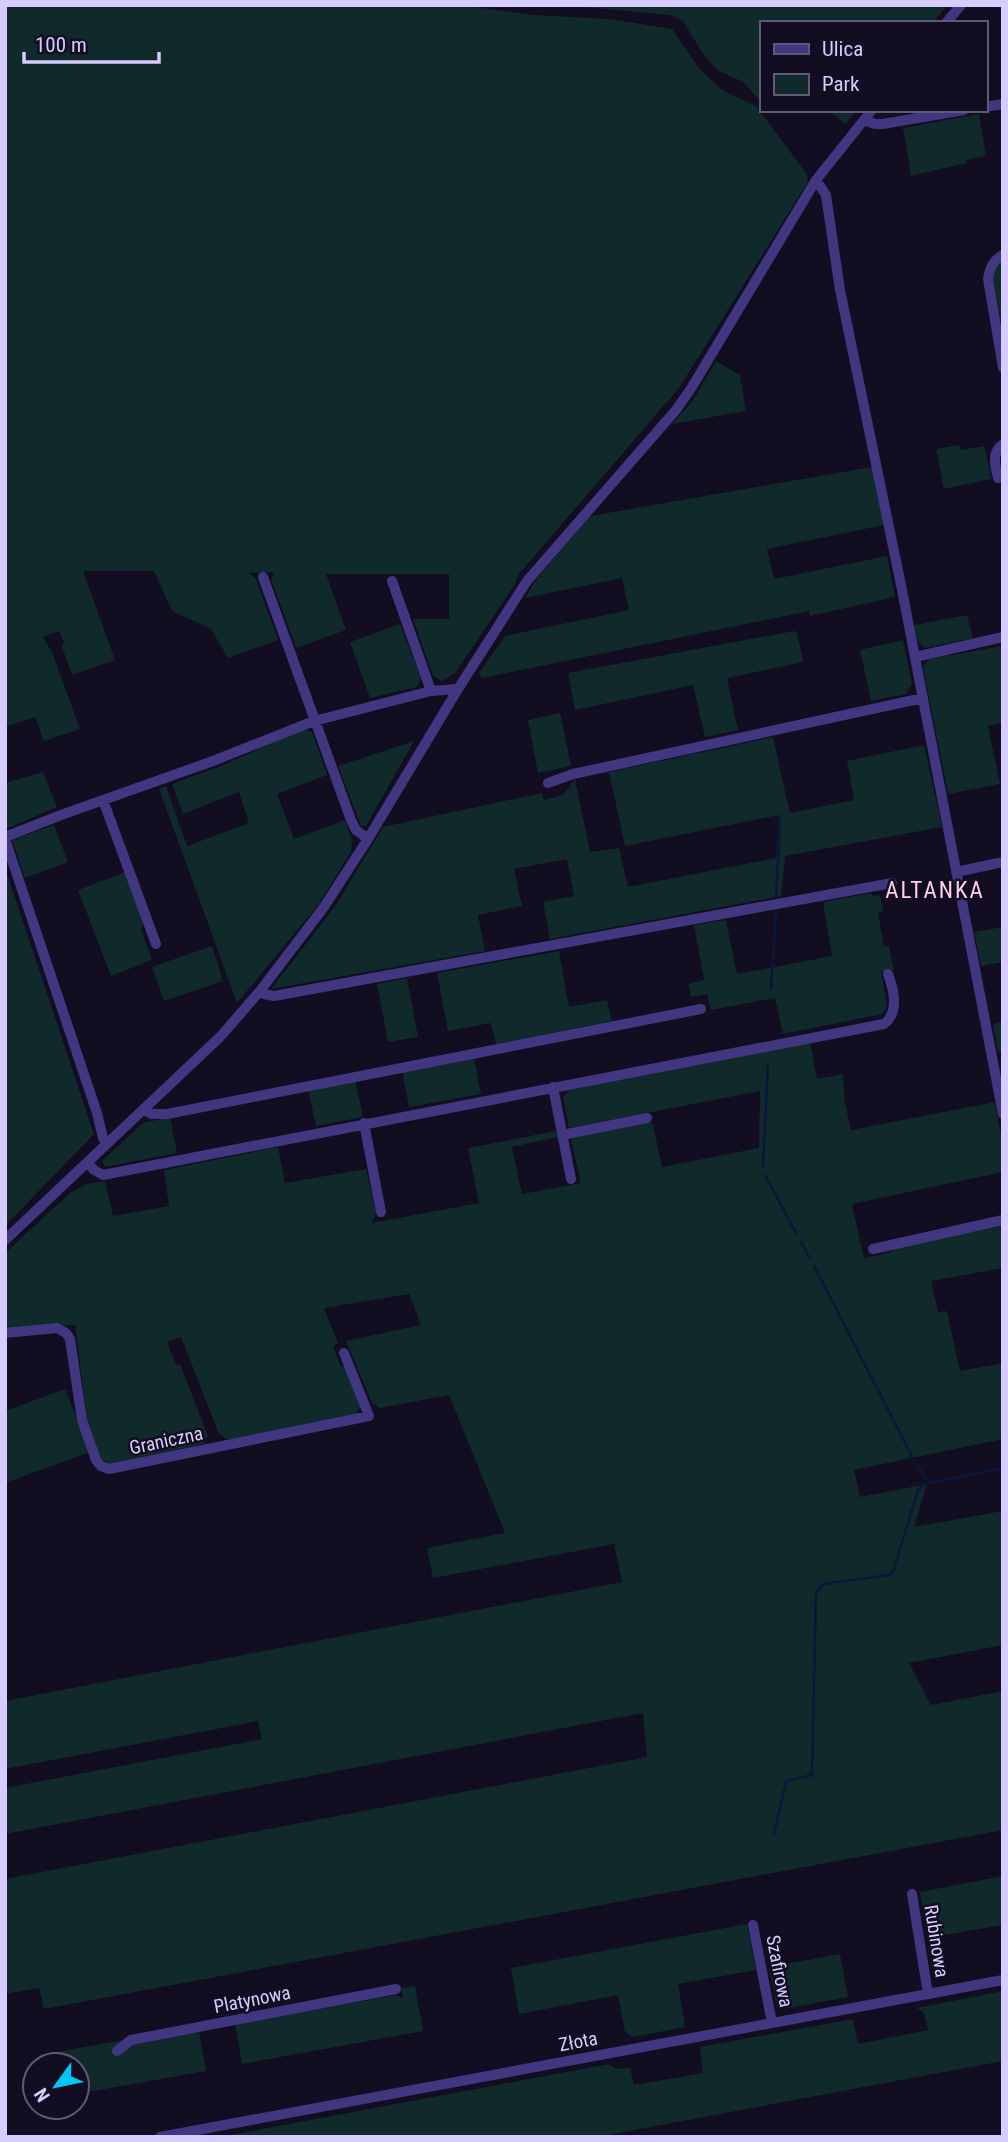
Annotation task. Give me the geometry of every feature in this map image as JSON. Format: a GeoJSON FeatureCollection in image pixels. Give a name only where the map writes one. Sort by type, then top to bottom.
{"type":"FeatureCollection","features":[{"type":"Feature","properties":{"kind":"street"},"geometry":{"type":"LineString","coordinates":[[948,21],[961,5]]}},
{"type":"Feature","properties":{"kind":"street"},"geometry":{"type":"LineString","coordinates":[[5,1240],[220,1037],[260,991],[324,907],[532,574],[676,410],[816,180],[870,112]]}},
{"type":"Feature","properties":{"kind":"street"},"geometry":{"type":"LineString","coordinates":[[864,120],[883,124],[952,112]]}},
{"type":"Feature","properties":{"kind":"street"},"geometry":{"type":"LineString","coordinates":[[816,180],[826,195],[840,289],[915,657],[1003,1114]]}},
{"type":"Feature","properties":{"kind":"street"},"geometry":{"type":"LineString","coordinates":[[1003,255],[994,261],[988,279],[1003,368]]}},
{"type":"Feature","properties":{"kind":"street"},"geometry":{"type":"LineString","coordinates":[[998,478],[995,456],[997,449],[1003,444]]}},
{"type":"Feature","properties":{"kind":"street"},"geometry":{"type":"LineString","coordinates":[[263,577],[351,820],[356,830],[368,839]]}},
{"type":"Feature","properties":{"kind":"street"},"geometry":{"type":"LineString","coordinates":[[392,581],[431,691]]}},
{"type":"Feature","properties":{"kind":"street"},"geometry":{"type":"LineString","coordinates":[[915,657],[1003,637]]}},
{"type":"Feature","properties":{"kind":"street"},"geometry":{"type":"LineString","coordinates":[[107,1144],[5,838],[61,814],[244,750],[314,721],[431,691],[458,689]]}},
{"type":"Feature","properties":{"kind":"street"},"geometry":{"type":"LineString","coordinates":[[548,783],[573,774],[923,698]]}},
{"type":"Feature","properties":{"kind":"street"},"geometry":{"type":"LineString","coordinates":[[103,800],[156,944]]}},
{"type":"Feature","properties":{"kind":"street"},"geometry":{"type":"LineString","coordinates":[[956,872],[1003,862]]}},
{"type":"Feature","properties":{"kind":"street"},"geometry":{"type":"LineString","coordinates":[[260,991],[274,996],[892,883]]}},
{"type":"Feature","properties":{"kind":"street"},"geometry":{"type":"LineString","coordinates":[[88,1162],[94,1170],[103,1175],[884,1024],[893,1012],[894,1001],[888,974]]}},
{"type":"Feature","properties":{"kind":"street"},"geometry":{"type":"LineString","coordinates":[[144,1110],[152,1114],[167,1114],[701,1009]]}},
{"type":"Feature","properties":{"kind":"street"},"geometry":{"type":"LineString","coordinates":[[553,1087],[571,1179]]}},
{"type":"Feature","properties":{"kind":"street"},"geometry":{"type":"LineString","coordinates":[[562,1135],[647,1118]]}},
{"type":"Feature","properties":{"kind":"street"},"geometry":{"type":"LineString","coordinates":[[364,1124],[381,1212]]}},
{"type":"Feature","properties":{"kind":"street"},"geometry":{"type":"LineString","coordinates":[[873,1249],[1003,1220]]}},
{"type":"Feature","properties":{"kind":"street","name":"Graniczna"},"geometry":{"type":"LineString","coordinates":[[5,1333],[57,1328],[66,1333],[70,1339],[82,1420],[96,1460],[109,1469],[369,1416],[344,1353]]}},
{"type":"Feature","properties":{"kind":"street","name":"Rubinowa"},"geometry":{"type":"LineString","coordinates":[[912,1894],[928,1994]]}},
{"type":"Feature","properties":{"kind":"street","name":"Szafirowa"},"geometry":{"type":"LineString","coordinates":[[753,1926],[772,2023]]}},
{"type":"Feature","properties":{"kind":"street","name":"Złota"},"geometry":{"type":"LineString","coordinates":[[160,2137],[1003,1980]]}},
{"type":"Feature","properties":{"kind":"street","name":"Platynowa"},"geometry":{"type":"LineString","coordinates":[[117,2051],[131,2040],[396,1989]]}},
{"type":"Feature","properties":{"kind":"green space"},"geometry":{"type":"Polygon","coordinates":[[[5,5],[459,5],[534,15],[610,19],[672,29],[699,68],[722,90],[756,106],[806,173],[808,182],[679,388],[519,574],[514,586],[455,673],[442,681],[433,676],[413,619],[449,619],[449,574],[326,574],[346,630],[296,648],[271,579],[274,572],[249,573],[256,579],[278,640],[228,658],[211,629],[172,611],[154,571],[83,571],[115,660],[72,675],[59,631],[43,637],[52,652],[80,729],[44,741],[35,717],[5,727],[5,5]]]}},
{"type":"Feature","properties":{"kind":"green space"},"geometry":{"type":"Polygon","coordinates":[[[562,5],[948,5],[934,21],[760,21],[760,101],[743,82],[717,70],[703,54],[683,21],[670,15],[562,5]]]}},
{"type":"Feature","properties":{"kind":"green space"},"geometry":{"type":"Polygon","coordinates":[[[830,112],[855,112],[845,124],[830,112]]]}},
{"type":"Feature","properties":{"kind":"green space"},"geometry":{"type":"Polygon","coordinates":[[[979,114],[986,156],[911,176],[903,128],[979,114]]]}},
{"type":"Feature","properties":{"kind":"green space"},"geometry":{"type":"Polygon","coordinates":[[[1003,258],[1003,320],[1001,321],[991,269],[1003,258]]]}},
{"type":"Feature","properties":{"kind":"green space"},"geometry":{"type":"Polygon","coordinates":[[[716,361],[740,375],[746,411],[672,424],[693,400],[716,361]]]}},
{"type":"Feature","properties":{"kind":"green space"},"geometry":{"type":"Polygon","coordinates":[[[959,445],[961,450],[984,446],[992,479],[944,489],[936,449],[959,445]]]}},
{"type":"Feature","properties":{"kind":"green space"},"geometry":{"type":"Polygon","coordinates":[[[872,467],[884,525],[767,549],[774,579],[887,556],[895,597],[810,616],[809,611],[482,678],[479,673],[505,636],[629,610],[622,578],[525,598],[537,578],[590,516],[872,467]]]}},
{"type":"Feature","properties":{"kind":"green space"},"geometry":{"type":"Polygon","coordinates":[[[967,615],[973,638],[925,648],[918,642],[914,625],[967,615]]]}},
{"type":"Feature","properties":{"kind":"green space"},"geometry":{"type":"Polygon","coordinates":[[[400,624],[421,678],[417,687],[370,698],[350,642],[400,624]]]}},
{"type":"Feature","properties":{"kind":"green space"},"geometry":{"type":"Polygon","coordinates":[[[797,632],[803,662],[727,678],[738,730],[705,737],[693,685],[575,710],[568,673],[797,632]]]}},
{"type":"Feature","properties":{"kind":"green space"},"geometry":{"type":"Polygon","coordinates":[[[903,640],[912,684],[906,694],[871,701],[860,650],[903,640]]]}},
{"type":"Feature","properties":{"kind":"green space"},"geometry":{"type":"Polygon","coordinates":[[[1003,646],[1003,723],[988,726],[1000,784],[948,794],[923,667],[929,659],[1003,646]]]}},
{"type":"Feature","properties":{"kind":"green space"},"geometry":{"type":"Polygon","coordinates":[[[560,713],[571,766],[538,773],[528,720],[560,713]]]}},
{"type":"Feature","properties":{"kind":"green space"},"geometry":{"type":"Polygon","coordinates":[[[303,729],[312,732],[327,775],[277,794],[294,839],[345,820],[352,840],[351,852],[318,905],[237,1003],[159,789],[166,786],[187,846],[249,823],[239,792],[183,814],[172,784],[228,763],[303,729]]]}},
{"type":"Feature","properties":{"kind":"green space"},"geometry":{"type":"Polygon","coordinates":[[[773,737],[790,813],[854,800],[847,761],[924,745],[942,827],[785,856],[781,896],[550,939],[543,902],[574,896],[567,859],[514,869],[522,906],[478,915],[485,951],[271,989],[336,905],[383,827],[542,793],[544,800],[563,795],[575,779],[590,852],[619,848],[628,887],[776,858],[779,815],[625,846],[609,772],[773,737]]]}},
{"type":"Feature","properties":{"kind":"green space"},"geometry":{"type":"Polygon","coordinates":[[[414,741],[366,826],[361,826],[338,766],[414,741]]]}},
{"type":"Feature","properties":{"kind":"green space"},"geometry":{"type":"Polygon","coordinates":[[[43,772],[57,807],[6,829],[5,783],[43,772]]]}},
{"type":"Feature","properties":{"kind":"green space"},"geometry":{"type":"Polygon","coordinates":[[[54,825],[68,862],[25,878],[12,840],[54,825]]]}},
{"type":"Feature","properties":{"kind":"green space"},"geometry":{"type":"Polygon","coordinates":[[[5,868],[94,1134],[5,1226],[5,868]]]}},
{"type":"Feature","properties":{"kind":"green space"},"geometry":{"type":"Polygon","coordinates":[[[125,872],[144,924],[141,929],[152,960],[111,976],[78,890],[125,872]]]}},
{"type":"Feature","properties":{"kind":"green space"},"geometry":{"type":"Polygon","coordinates":[[[870,893],[874,896],[880,895],[883,912],[878,913],[884,946],[889,946],[894,970],[881,972],[887,1007],[882,1014],[783,1034],[775,998],[711,1010],[707,994],[691,997],[688,984],[704,980],[694,925],[726,920],[737,974],[832,956],[823,902],[870,893]]]}},
{"type":"Feature","properties":{"kind":"green space"},"geometry":{"type":"Polygon","coordinates":[[[1003,927],[1003,962],[981,966],[974,932],[1003,927]]]}},
{"type":"Feature","properties":{"kind":"green space"},"geometry":{"type":"Polygon","coordinates":[[[212,946],[223,981],[164,1001],[152,967],[212,946]]]}},
{"type":"Feature","properties":{"kind":"green space"},"geometry":{"type":"Polygon","coordinates":[[[559,951],[569,1007],[607,1000],[612,1021],[496,1044],[491,1023],[448,1031],[437,973],[559,951]]]}},
{"type":"Feature","properties":{"kind":"green space"},"geometry":{"type":"Polygon","coordinates":[[[407,978],[418,1037],[388,1042],[377,984],[407,978]]]}},
{"type":"Feature","properties":{"kind":"green space"},"geometry":{"type":"Polygon","coordinates":[[[1003,1021],[1003,1051],[998,1052],[993,1024],[1003,1021]]]}},
{"type":"Feature","properties":{"kind":"green space"},"geometry":{"type":"Polygon","coordinates":[[[810,1042],[817,1079],[843,1074],[845,1103],[851,1130],[995,1102],[1003,1145],[1003,1172],[852,1204],[864,1258],[890,1253],[896,1247],[1003,1226],[1003,1268],[931,1281],[938,1312],[947,1311],[960,1371],[1003,1363],[1003,1439],[854,1470],[860,1497],[927,1484],[914,1527],[1003,1511],[1003,1645],[909,1663],[931,1705],[1003,1691],[1003,1830],[44,2009],[39,1988],[5,1994],[5,1879],[647,1757],[643,1713],[5,1834],[5,1788],[262,1739],[258,1721],[5,1769],[5,1701],[622,1582],[614,1544],[433,1578],[427,1548],[505,1533],[449,1395],[380,1408],[372,1403],[346,1341],[421,1325],[409,1294],[324,1308],[338,1343],[333,1346],[341,1367],[345,1366],[361,1405],[357,1413],[228,1440],[219,1434],[181,1337],[167,1342],[176,1365],[180,1364],[208,1436],[203,1444],[110,1464],[100,1458],[89,1433],[75,1325],[5,1330],[5,1253],[70,1193],[87,1184],[105,1181],[113,1216],[169,1206],[164,1170],[278,1147],[285,1183],[366,1169],[376,1214],[372,1223],[479,1203],[468,1148],[556,1131],[558,1137],[512,1147],[522,1194],[581,1183],[571,1140],[575,1136],[648,1121],[653,1125],[662,1167],[759,1148],[760,1091],[569,1128],[563,1098],[569,1090],[810,1042]]]}},
{"type":"Feature","properties":{"kind":"green space"},"geometry":{"type":"Polygon","coordinates":[[[474,1057],[481,1094],[409,1107],[402,1071],[474,1057]]]}},
{"type":"Feature","properties":{"kind":"green space"},"geometry":{"type":"Polygon","coordinates":[[[355,1080],[363,1117],[316,1126],[308,1089],[355,1080]]]}},
{"type":"Feature","properties":{"kind":"green space"},"geometry":{"type":"Polygon","coordinates":[[[170,1117],[177,1153],[105,1167],[102,1161],[143,1123],[170,1117]]]}},
{"type":"Feature","properties":{"kind":"green space"},"geometry":{"type":"Polygon","coordinates":[[[65,1389],[90,1452],[5,1483],[5,1411],[65,1389]]]}},
{"type":"Feature","properties":{"kind":"green space"},"geometry":{"type":"Polygon","coordinates":[[[1003,1876],[1003,1925],[927,1938],[920,1892],[1003,1876]]]}},
{"type":"Feature","properties":{"kind":"green space"},"geometry":{"type":"Polygon","coordinates":[[[747,1924],[756,1970],[678,1984],[685,2027],[633,2037],[625,2032],[618,1995],[519,2014],[511,1968],[747,1924]]]}},
{"type":"Feature","properties":{"kind":"green space"},"geometry":{"type":"Polygon","coordinates":[[[840,1954],[848,1997],[784,2009],[776,2003],[769,1967],[840,1954]]]}},
{"type":"Feature","properties":{"kind":"green space"},"geometry":{"type":"Polygon","coordinates":[[[415,1986],[423,2031],[242,2064],[235,2024],[396,1995],[403,1999],[401,1988],[415,1986]]]}},
{"type":"Feature","properties":{"kind":"green space"},"geometry":{"type":"Polygon","coordinates":[[[1003,1991],[1003,2061],[597,2137],[220,2137],[609,2064],[616,2069],[630,2068],[634,2085],[703,2073],[700,2047],[853,2019],[858,2044],[928,2030],[924,2013],[917,2008],[1003,1991]]]}},
{"type":"Feature","properties":{"kind":"green space"},"geometry":{"type":"Polygon","coordinates":[[[199,2031],[206,2071],[91,2092],[91,2051],[62,2051],[124,2040],[128,2050],[132,2044],[199,2031]]]}},
{"type":"Feature","properties":{"kind":"waterway"},"geometry":{"type":"LineString","coordinates":[[776,897],[780,817]]}},
{"type":"Feature","properties":{"kind":"waterway"},"geometry":{"type":"LineString","coordinates":[[771,989],[776,911]]}},
{"type":"Feature","properties":{"kind":"waterway"},"geometry":{"type":"LineString","coordinates":[[763,1166],[768,1065]]}},
{"type":"Feature","properties":{"kind":"waterway"},"geometry":{"type":"LineString","coordinates":[[765,1175],[796,1233]]}},
{"type":"Feature","properties":{"kind":"waterway"},"geometry":{"type":"LineString","coordinates":[[801,1242],[809,1257]]}},
{"type":"Feature","properties":{"kind":"waterway"},"geometry":{"type":"LineString","coordinates":[[814,1266],[914,1460]]}},
{"type":"Feature","properties":{"kind":"waterway"},"geometry":{"type":"LineString","coordinates":[[918,1466],[929,1482]]}},
{"type":"Feature","properties":{"kind":"waterway"},"geometry":{"type":"LineString","coordinates":[[774,1834],[786,1781],[812,1775],[816,1593],[824,1584],[889,1575],[893,1572],[918,1490],[925,1484],[1003,1468]]}},
{"type":"Feature","properties":{"kind":"district","name":"ALTANKA"},"geometry":{"type":"Point","coordinates":[935,890]}}]}
